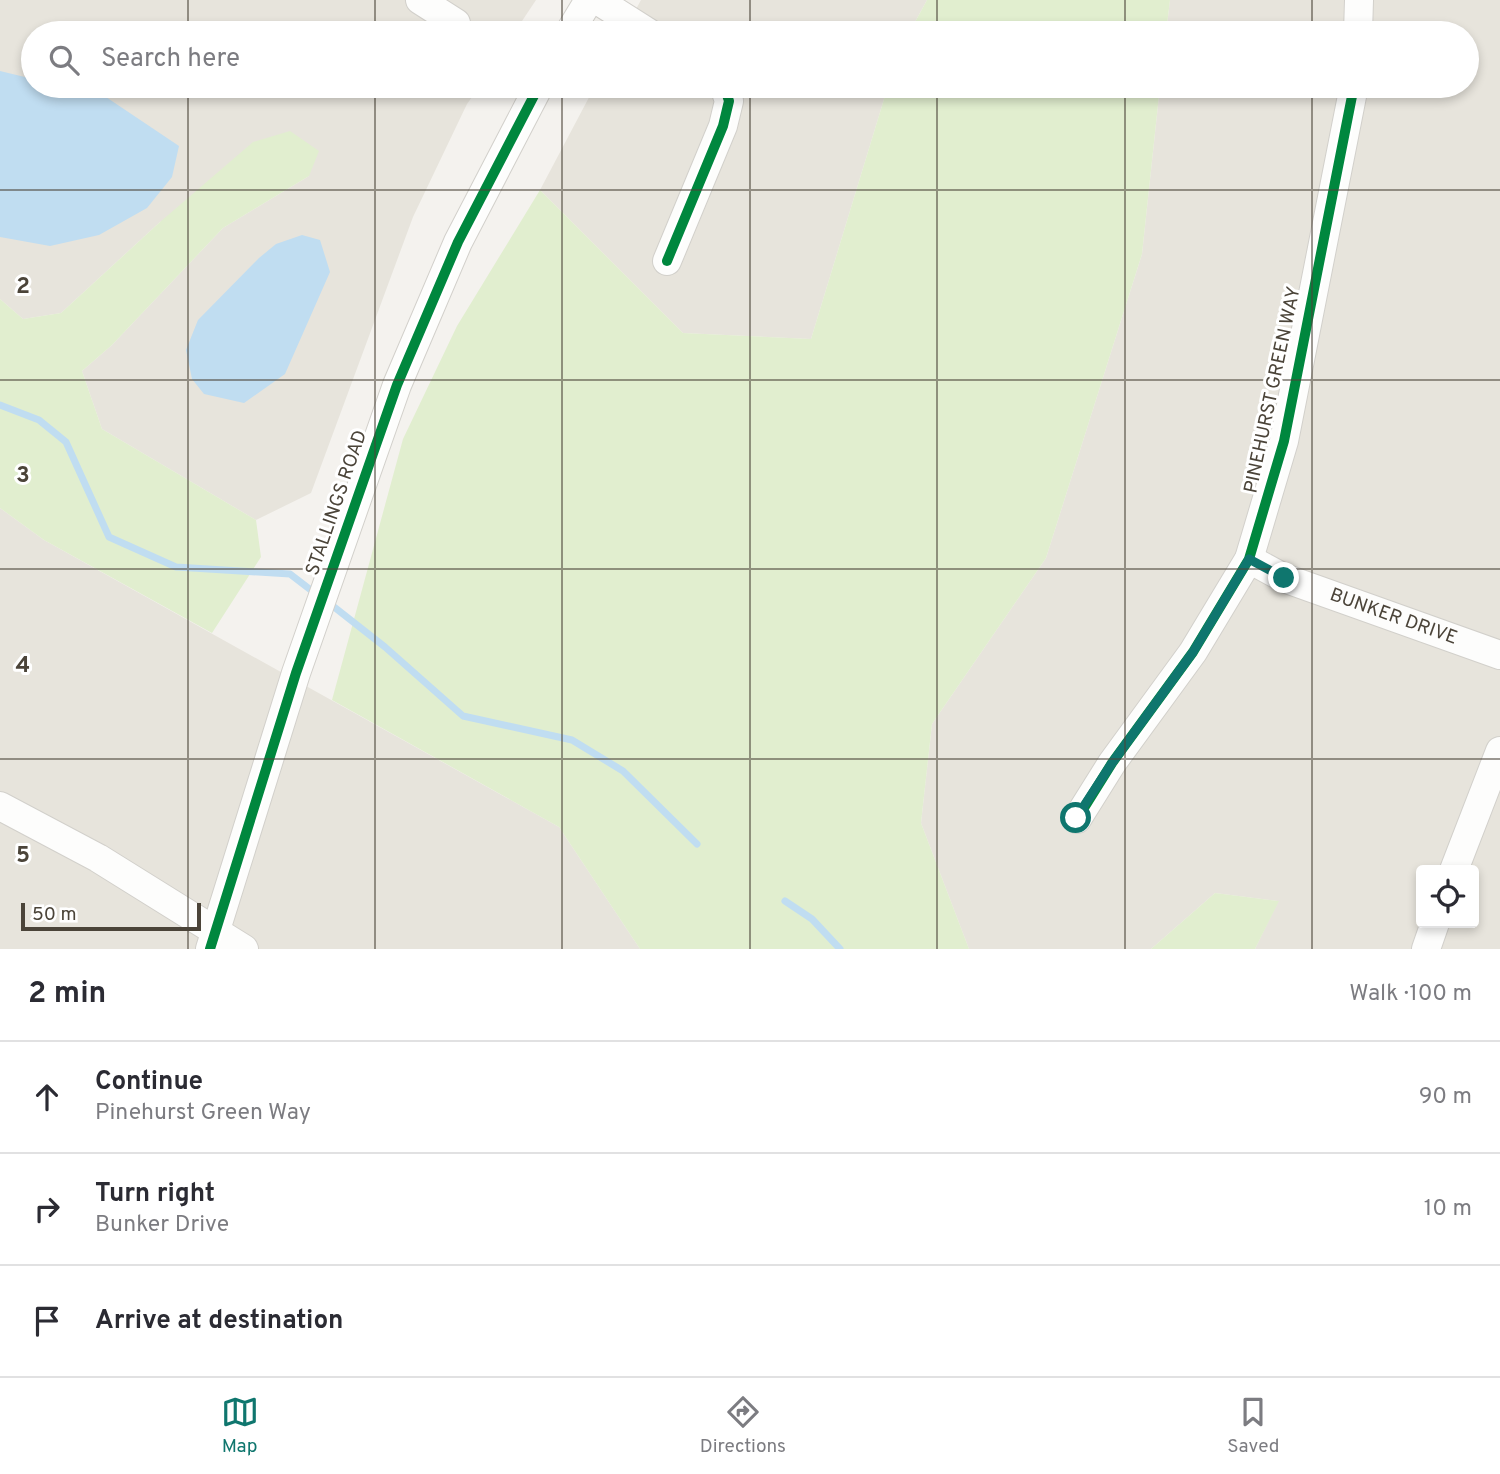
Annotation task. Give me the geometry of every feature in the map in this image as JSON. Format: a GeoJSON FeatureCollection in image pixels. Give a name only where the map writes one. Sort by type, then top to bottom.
{"type":"FeatureCollection","features":[{"type":"Feature","properties":{"kind":"street"},"geometry":{"type":"LineString","coordinates":[[420,0],[453,21]]}},
{"type":"Feature","properties":{"kind":"street"},"geometry":{"type":"LineString","coordinates":[[576,21],[589,0]]}},
{"type":"Feature","properties":{"kind":"street"},"geometry":{"type":"LineString","coordinates":[[597,0],[630,21]]}},
{"type":"Feature","properties":{"kind":"street"},"geometry":{"type":"LineString","coordinates":[[1358,21],[1359,0]]}},
{"type":"Feature","properties":{"kind":"street","name":"STALLINGS ROAD"},"geometry":{"type":"LineString","coordinates":[[213,940],[296,673],[397,385],[457,242],[533,98]]}},
{"type":"Feature","properties":{"kind":"street"},"geometry":{"type":"LineString","coordinates":[[667,261],[723,126],[728,98]]}},
{"type":"Feature","properties":{"kind":"street","name":"PINEHURST GREEN WAY"},"geometry":{"type":"LineString","coordinates":[[1076,818],[1112,763],[1193,652],[1249,559],[1284,441],[1352,98]]}},
{"type":"Feature","properties":{"kind":"street","name":"BUNKER DRIVE"},"geometry":{"type":"LineString","coordinates":[[1249,559],[1284,578],[1500,655]]}},
{"type":"Feature","properties":{"kind":"street"},"geometry":{"type":"LineString","coordinates":[[1456,865],[1500,751]]}},
{"type":"Feature","properties":{"kind":"street"},"geometry":{"type":"LineString","coordinates":[[0,806],[98,858],[213,940],[244,949]]}},
{"type":"Feature","properties":{"kind":"street"},"geometry":{"type":"LineString","coordinates":[[1426,949],[1433,928]]}},
{"type":"Feature","properties":{"kind":"shaded area"},"geometry":{"type":"Polygon","coordinates":[[[0,0],[536,0],[522,21],[21,21],[21,98],[471,98],[413,217],[311,493],[256,520],[102,429],[82,371],[112,345],[223,228],[309,176],[160,222],[61,313],[23,319],[0,299],[0,0]]]}},
{"type":"Feature","properties":{"kind":"shaded area"},"geometry":{"type":"Polygon","coordinates":[[[641,0],[927,0],[916,21],[630,21],[641,0]]]}},
{"type":"Feature","properties":{"kind":"shaded area"},"geometry":{"type":"Polygon","coordinates":[[[1170,0],[1500,0],[1500,949],[1255,949],[1278,901],[1215,893],[1151,949],[969,949],[921,823],[932,724],[1046,558],[1142,254],[1159,98],[1479,98],[1479,21],[1167,21],[1170,0]]]}},
{"type":"Feature","properties":{"kind":"shaded area"},"geometry":{"type":"Polygon","coordinates":[[[589,98],[884,98],[811,339],[683,333],[540,190],[589,98]]]}},
{"type":"Feature","properties":{"kind":"shaded area"},"geometry":{"type":"Polygon","coordinates":[[[0,508],[44,540],[559,827],[640,949],[0,949],[0,508]]]}},
{"type":"Feature","properties":{"kind":"green space"},"geometry":{"type":"Polygon","coordinates":[[[927,0],[1170,0],[1167,21],[916,21],[927,0]]]}},
{"type":"Feature","properties":{"kind":"green space"},"geometry":{"type":"Polygon","coordinates":[[[884,98],[1159,98],[1142,254],[1046,558],[932,724],[921,823],[969,949],[640,949],[559,827],[332,700],[403,439],[457,326],[540,190],[683,333],[811,339],[884,98]]]}},
{"type":"Feature","properties":{"kind":"green space"},"geometry":{"type":"Polygon","coordinates":[[[290,131],[319,151],[309,176],[223,228],[112,345],[82,371],[102,429],[256,520],[261,557],[212,633],[44,540],[0,508],[0,299],[23,319],[61,313],[160,222],[253,142],[290,131]]]}},
{"type":"Feature","properties":{"kind":"green space"},"geometry":{"type":"Polygon","coordinates":[[[1215,893],[1279,901],[1255,949],[1151,949],[1215,893]]]}},
{"type":"Feature","properties":{"kind":"water"},"geometry":{"type":"Polygon","coordinates":[[[0,71],[21,76],[21,98],[107,98],[179,146],[172,177],[147,208],[99,235],[50,246],[0,237],[0,71]]]}},
{"type":"Feature","properties":{"kind":"water"},"geometry":{"type":"Polygon","coordinates":[[[302,235],[320,240],[330,272],[285,374],[244,403],[204,394],[192,379],[186,350],[198,320],[276,244],[302,235]]]}},
{"type":"Feature","properties":{"kind":"waterway"},"geometry":{"type":"LineString","coordinates":[[0,405],[39,420],[66,442],[109,537],[176,567],[290,574],[316,594]]}},
{"type":"Feature","properties":{"kind":"waterway"},"geometry":{"type":"LineString","coordinates":[[329,603],[385,647],[463,716],[572,740],[623,771],[697,844]]}},
{"type":"Feature","properties":{"kind":"waterway"},"geometry":{"type":"LineString","coordinates":[[785,901],[812,919],[840,949]]}},
{"type":"Feature","properties":{"kind":"cycle path"},"geometry":{"type":"LineString","coordinates":[[210,949],[296,673],[397,385],[458,242],[533,98]]}},
{"type":"Feature","properties":{"kind":"cycle path"},"geometry":{"type":"LineString","coordinates":[[667,261],[723,126],[728,98]]}},
{"type":"Feature","properties":{"kind":"cycle path"},"geometry":{"type":"LineString","coordinates":[[1077,819],[1112,763],[1193,652],[1249,559],[1284,441],[1352,98]]}},
{"type":"Feature","properties":{"kind":"route"},"geometry":{"type":"LineString","coordinates":[[1076,818],[1101,784],[1112,763],[1193,652],[1249,559],[1284,578]]}}]}
